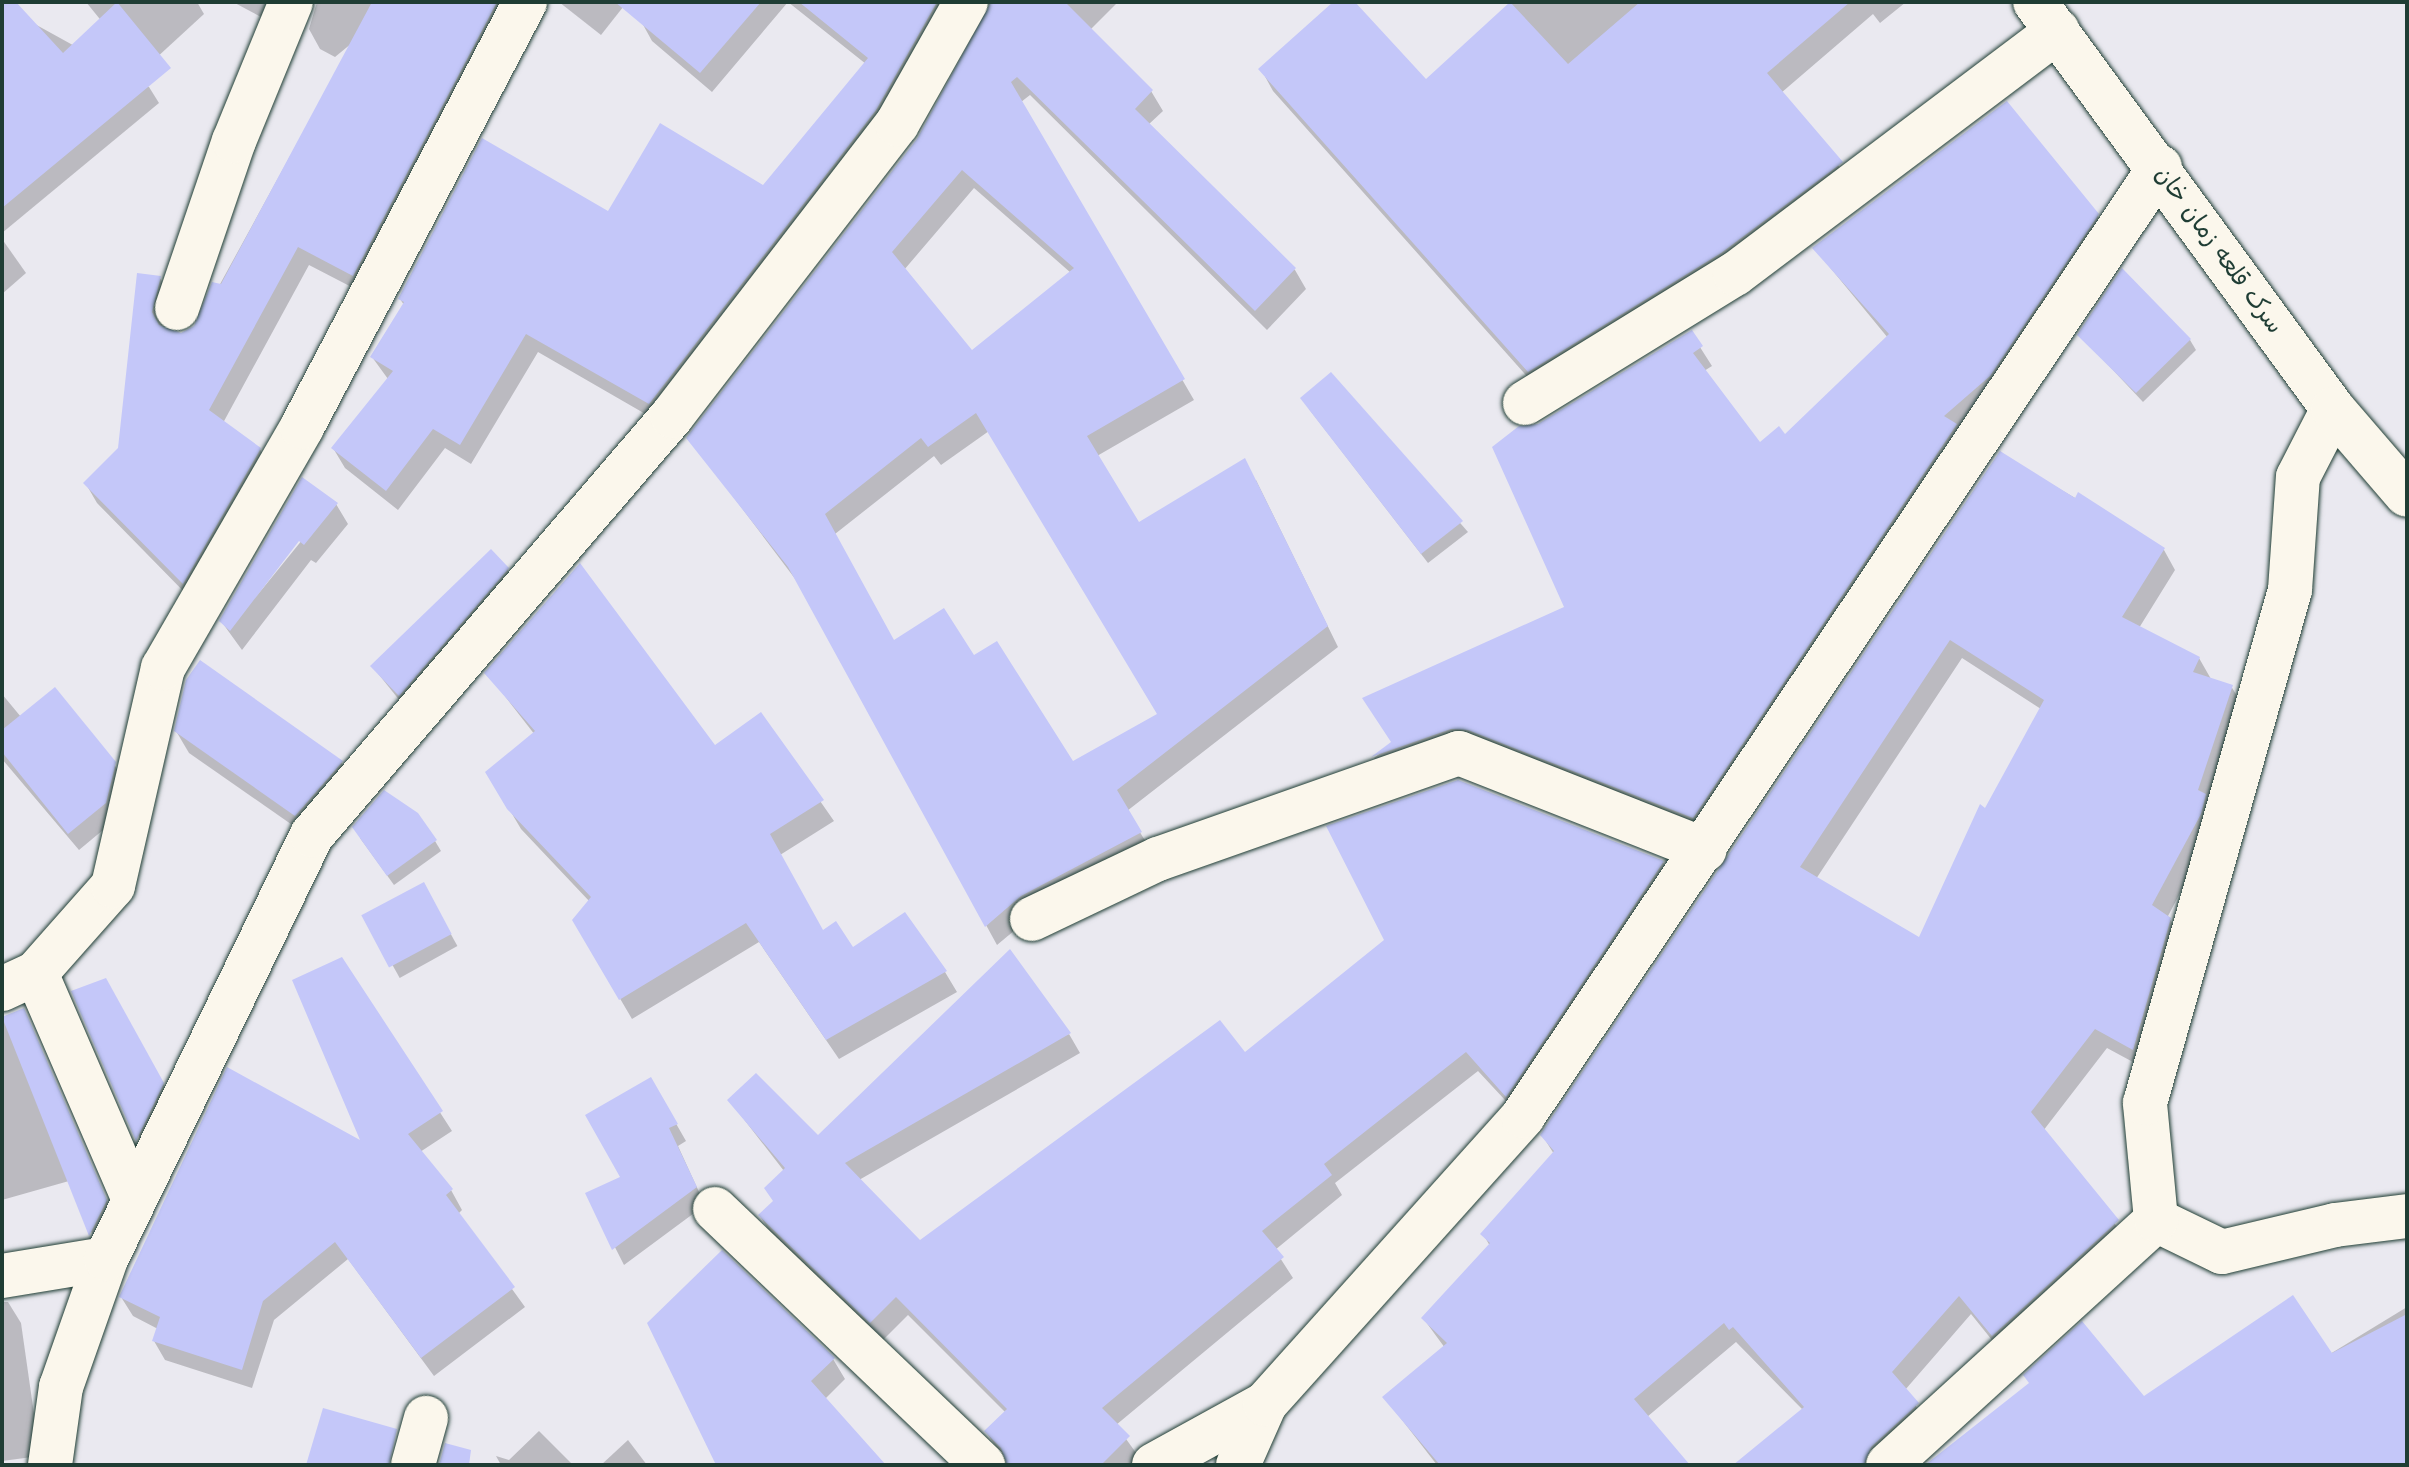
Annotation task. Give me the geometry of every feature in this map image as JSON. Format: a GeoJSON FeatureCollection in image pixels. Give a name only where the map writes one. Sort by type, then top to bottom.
{"type":"FeatureCollection","features":[{"type":"Feature","properties":{"kind":"street"},"geometry":{"type":"LineString","coordinates":[[177,308],[234,141],[291,2]]}},
{"type":"Feature","properties":{"kind":"street"},"geometry":{"type":"LineString","coordinates":[[134,1200],[19,981],[113,886],[163,668],[302,427],[525,2]]}},
{"type":"Feature","properties":{"kind":"street"},"geometry":{"type":"LineString","coordinates":[[50,1465],[61,1387],[106,1259],[312,835],[672,416],[897,124],[966,2]]}},
{"type":"Feature","properties":{"kind":"street"},"geometry":{"type":"LineString","coordinates":[[1525,403],[1735,274],[2046,17]]}},
{"type":"Feature","properties":{"kind":"street","name":"سرک قلعه زمان خان"},"geometry":{"type":"LineString","coordinates":[[2046,17],[2160,167],[2333,409],[2407,495]]}},
{"type":"Feature","properties":{"kind":"street"},"geometry":{"type":"LineString","coordinates":[[1238,1465],[1265,1404],[1523,1116],[1705,850],[2160,167]]}},
{"type":"Feature","properties":{"kind":"street"},"geometry":{"type":"LineString","coordinates":[[2156,1220],[2145,1103],[2290,590],[2298,477],[2333,409]]}},
{"type":"Feature","properties":{"kind":"street"},"geometry":{"type":"LineString","coordinates":[[1032,919],[1158,859],[1459,753],[1705,850]]}},
{"type":"Feature","properties":{"kind":"street"},"geometry":{"type":"LineString","coordinates":[[715,1209],[983,1465]]}},
{"type":"Feature","properties":{"kind":"street"},"geometry":{"type":"LineString","coordinates":[[2156,1220],[2222,1252],[2335,1225],[2407,1216]]}},
{"type":"Feature","properties":{"kind":"street"},"geometry":{"type":"LineString","coordinates":[[1888,1465],[2156,1220]]}},
{"type":"Feature","properties":{"kind":"street"},"geometry":{"type":"LineString","coordinates":[[2,1276],[106,1259]]}},
{"type":"Feature","properties":{"kind":"street"},"geometry":{"type":"LineString","coordinates":[[1154,1465],[1265,1404]]}},
{"type":"Feature","properties":{"kind":"street"},"geometry":{"type":"LineString","coordinates":[[413,1465],[426,1418]]}},
{"type":"Feature","properties":{"kind":"building"},"geometry":{"type":"Polygon","coordinates":[[[2,2],[16,2],[63,53],[117,2],[171,68],[2,208],[2,2]]]}},
{"type":"Feature","properties":{"kind":"building"},"geometry":{"type":"Polygon","coordinates":[[[372,2],[497,2],[353,276],[298,247],[209,410],[261,448],[183,584],[83,483],[118,448],[137,273],[161,276],[152,312],[159,325],[181,333],[194,326],[212,282],[221,284],[372,2]]]}},
{"type":"Feature","properties":{"kind":"building"},"geometry":{"type":"Polygon","coordinates":[[[615,2],[761,2],[700,73],[615,2]]]}},
{"type":"Feature","properties":{"kind":"building"},"geometry":{"type":"Polygon","coordinates":[[[799,2],[937,2],[876,110],[649,404],[526,334],[460,445],[433,429],[386,491],[331,448],[393,371],[370,357],[404,302],[398,299],[482,138],[608,211],[660,123],[763,185],[868,58],[799,2]]]}},
{"type":"Feature","properties":{"kind":"building"},"geometry":{"type":"Polygon","coordinates":[[[991,2],[1065,2],[1153,90],[1135,109],[1296,268],[1255,311],[1017,77],[1011,82],[1185,379],[1087,436],[1139,522],[1245,458],[1328,626],[1117,790],[1142,832],[1021,896],[985,927],[788,567],[686,438],[917,139],[991,2]],[[962,170],[892,252],[972,350],[1074,268],[962,170]],[[976,413],[928,447],[921,438],[825,514],[894,640],[944,608],[974,655],[997,641],[1073,761],[1157,714],[976,413]]]}},
{"type":"Feature","properties":{"kind":"building"},"geometry":{"type":"Polygon","coordinates":[[[1333,2],[1355,2],[1426,79],[1510,2],[1568,64],[1640,2],[1850,2],[1767,73],[1843,162],[1721,253],[1528,372],[1258,69],[1333,2]]]}},
{"type":"Feature","properties":{"kind":"building"},"geometry":{"type":"Polygon","coordinates":[[[2007,101],[2099,214],[1990,376],[1944,416],[1957,424],[1693,818],[1468,730],[1451,729],[1371,757],[1391,742],[1362,698],[1564,607],[1492,447],[1519,426],[1538,424],[1692,330],[1703,346],[1693,353],[1760,442],[1779,426],[1785,434],[1889,334],[1812,248],[2007,101]]]}},
{"type":"Feature","properties":{"kind":"building"},"geometry":{"type":"Polygon","coordinates":[[[2122,268],[2191,339],[2136,393],[2077,335],[2122,268]]]}},
{"type":"Feature","properties":{"kind":"building"},"geometry":{"type":"Polygon","coordinates":[[[1331,372],[1463,521],[1421,554],[1300,398],[1331,372]]]}},
{"type":"Feature","properties":{"kind":"building"},"geometry":{"type":"Polygon","coordinates":[[[2000,451],[2075,498],[2078,492],[2165,548],[2122,617],[2200,657],[2193,672],[2233,685],[2198,790],[2206,794],[2201,814],[2152,905],[2171,918],[2133,1050],[2095,1029],[2031,1112],[2119,1220],[1992,1336],[1959,1296],[1892,1372],[1919,1403],[1871,1447],[1864,1465],[1733,1465],[1804,1407],[1733,1327],[1729,1330],[1724,1323],[1634,1399],[1690,1465],[1440,1465],[1382,1397],[1447,1343],[1421,1318],[1490,1243],[1480,1234],[1554,1151],[1540,1135],[2000,451]],[[1950,640],[1800,867],[1919,937],[1980,804],[1985,808],[2044,700],[1950,640]]]}},
{"type":"Feature","properties":{"kind":"building"},"geometry":{"type":"Polygon","coordinates":[[[302,477],[338,503],[304,545],[299,541],[230,631],[219,621],[302,477]]]}},
{"type":"Feature","properties":{"kind":"building"},"geometry":{"type":"Polygon","coordinates":[[[491,549],[509,568],[399,696],[370,666],[491,549]]]}},
{"type":"Feature","properties":{"kind":"building"},"geometry":{"type":"Polygon","coordinates":[[[580,563],[715,745],[761,712],[824,800],[770,834],[823,930],[836,921],[853,947],[905,912],[947,971],[826,1040],[746,923],[619,1000],[572,920],[591,897],[507,809],[485,772],[535,731],[484,673],[580,563]]]}},
{"type":"Feature","properties":{"kind":"building"},"geometry":{"type":"Polygon","coordinates":[[[200,660],[343,761],[295,816],[174,731],[186,680],[200,660]]]}},
{"type":"Feature","properties":{"kind":"building"},"geometry":{"type":"Polygon","coordinates":[[[55,687],[116,762],[106,803],[68,834],[2,752],[2,730],[55,687]]]}},
{"type":"Feature","properties":{"kind":"building"},"geometry":{"type":"Polygon","coordinates":[[[1458,780],[1664,861],[1506,1097],[1466,1052],[1324,1164],[1332,1175],[1262,1231],[1284,1257],[1102,1408],[1130,1436],[1101,1465],[1007,1465],[1001,1448],[984,1431],[1007,1409],[896,1297],[870,1323],[758,1215],[773,1201],[764,1188],[785,1168],[727,1100],[756,1073],[818,1135],[1010,949],[1071,1033],[845,1163],[920,1240],[1220,1020],[1245,1052],[1384,940],[1326,826],[1458,780]]]}},
{"type":"Feature","properties":{"kind":"building"},"geometry":{"type":"Polygon","coordinates":[[[384,790],[418,813],[437,840],[387,876],[352,827],[384,790]]]}},
{"type":"Feature","properties":{"kind":"building"},"geometry":{"type":"Polygon","coordinates":[[[424,882],[452,934],[389,967],[361,915],[424,882]]]}},
{"type":"Feature","properties":{"kind":"building"},"geometry":{"type":"Polygon","coordinates":[[[342,957],[443,1111],[408,1134],[453,1189],[446,1195],[515,1287],[421,1358],[335,1242],[263,1301],[242,1370],[152,1341],[160,1317],[119,1297],[227,1067],[360,1140],[292,980],[342,957]]]}},
{"type":"Feature","properties":{"kind":"building"},"geometry":{"type":"Polygon","coordinates":[[[106,978],[164,1083],[136,1141],[71,991],[106,978]]]}},
{"type":"Feature","properties":{"kind":"building"},"geometry":{"type":"Polygon","coordinates":[[[24,1008],[107,1200],[89,1236],[2,1017],[24,1008]]]}},
{"type":"Feature","properties":{"kind":"building"},"geometry":{"type":"Polygon","coordinates":[[[651,1077],[678,1124],[669,1128],[697,1187],[612,1250],[585,1193],[620,1177],[585,1115],[651,1077]]]}},
{"type":"Feature","properties":{"kind":"building"},"geometry":{"type":"Polygon","coordinates":[[[722,1250],[835,1358],[811,1381],[886,1465],[716,1465],[647,1323],[722,1250]]]}},
{"type":"Feature","properties":{"kind":"building"},"geometry":{"type":"Polygon","coordinates":[[[2293,1295],[2332,1353],[2407,1314],[2407,1465],[1925,1465],[2029,1383],[2023,1375],[2082,1321],[2144,1396],[2293,1295]]]}},
{"type":"Feature","properties":{"kind":"building"},"geometry":{"type":"Polygon","coordinates":[[[323,1408],[397,1429],[389,1465],[306,1465],[323,1408]]]}},
{"type":"Feature","properties":{"kind":"building"},"geometry":{"type":"Polygon","coordinates":[[[445,1443],[471,1450],[469,1465],[439,1465],[445,1443]]]}}]}
